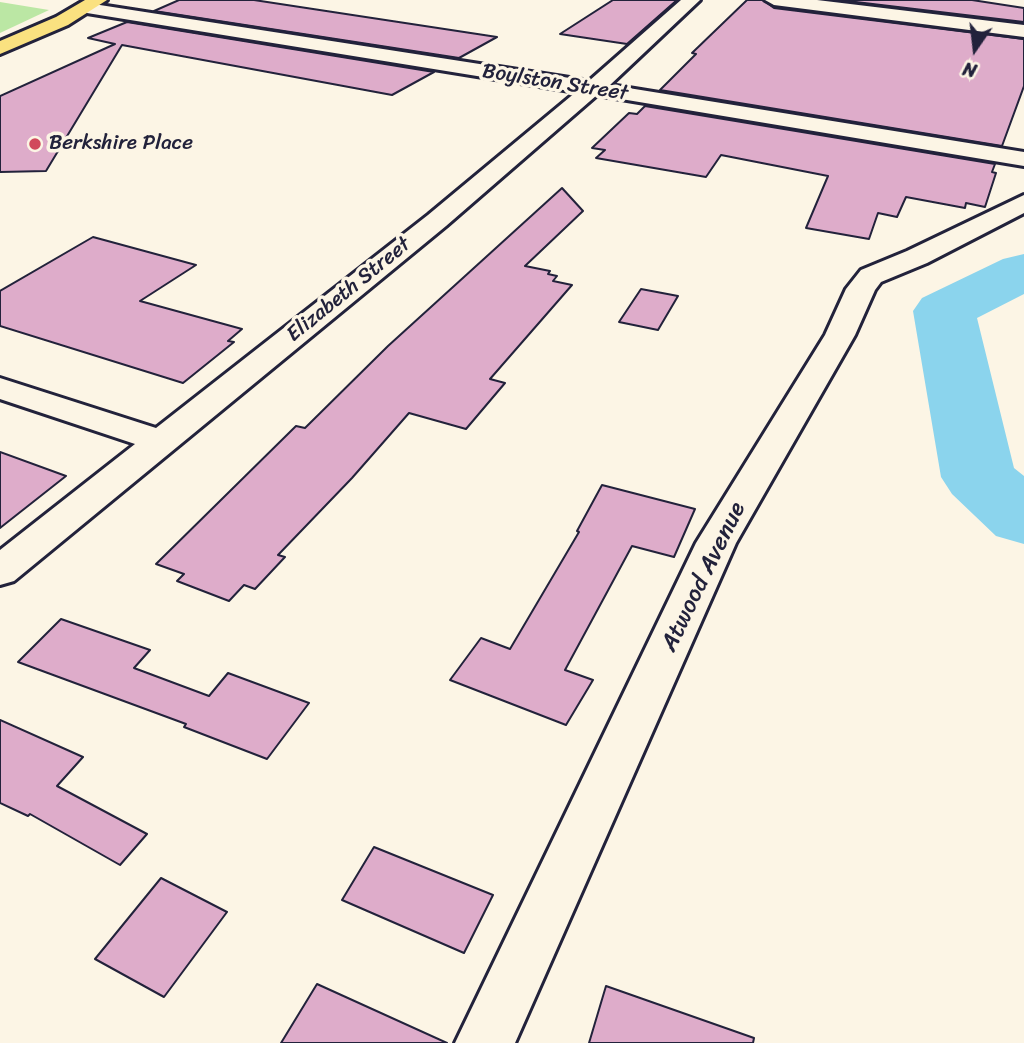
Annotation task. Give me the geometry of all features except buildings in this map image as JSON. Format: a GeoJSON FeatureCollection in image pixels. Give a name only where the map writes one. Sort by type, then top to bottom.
{"type":"FeatureCollection","features":[{"type":"Feature","properties":{"kind":"highway"},"geometry":{"type":"LineString","coordinates":[[0,48],[48,28],[92,4]]}},
{"type":"Feature","properties":{"kind":"street","name":"Elizabeth Street"},"geometry":{"type":"LineString","coordinates":[[0,570],[373,272],[593,89],[691,0]]}},
{"type":"Feature","properties":{"kind":"street"},"geometry":{"type":"LineString","coordinates":[[774,0],[1024,32]]}},
{"type":"Feature","properties":{"kind":"street","name":"Boylston Street"},"geometry":{"type":"LineString","coordinates":[[92,4],[1024,159]]}},
{"type":"Feature","properties":{"kind":"street","name":"Atwood Avenue"},"geometry":{"type":"LineString","coordinates":[[485,1043],[716,543],[840,335],[861,289],[871,276],[916,257],[1024,203]]}},
{"type":"Feature","properties":{"kind":"street"},"geometry":{"type":"LineString","coordinates":[[0,388],[160,440]]}},
{"type":"Feature","properties":{"kind":"green space"},"geometry":{"type":"Polygon","coordinates":[[[0,2],[49,10],[0,33],[0,2]]]}},
{"type":"Feature","properties":{"kind":"waterway"},"geometry":{"type":"LineString","coordinates":[[1024,271],[944,311],[979,477],[1024,518]]}},
{"type":"Feature","properties":{"kind":"place","name":"Berkshire Place"},"geometry":{"type":"Point","coordinates":[35,144]}}]}
